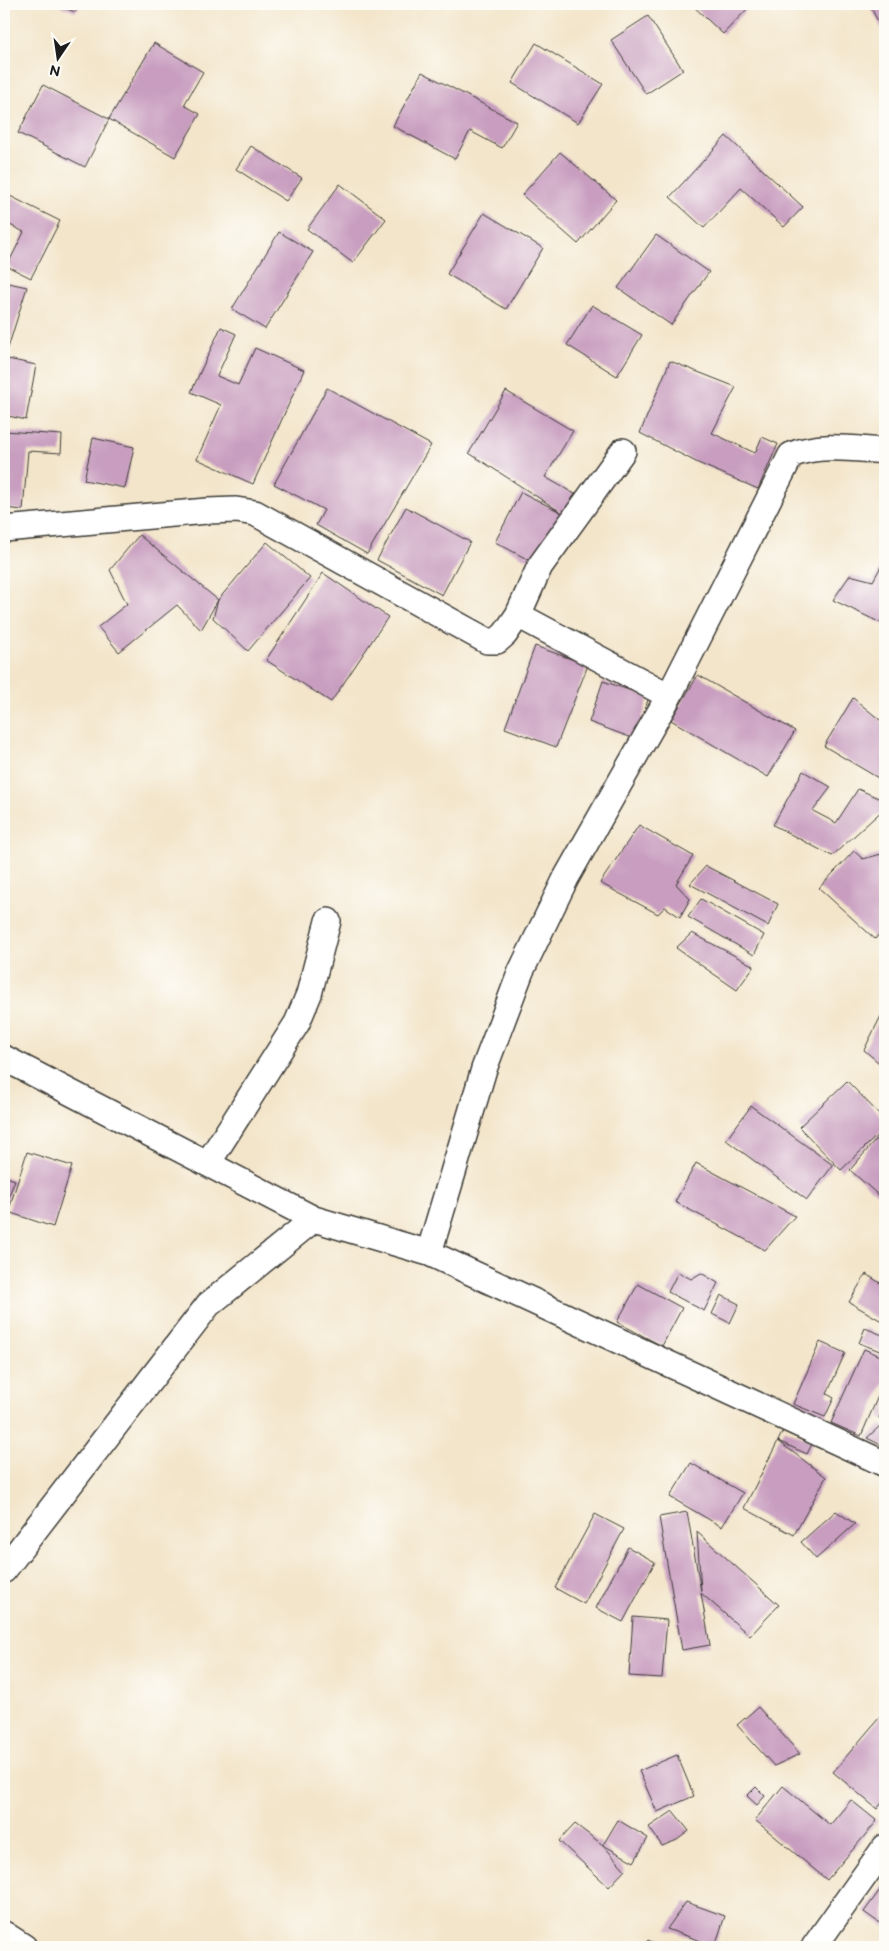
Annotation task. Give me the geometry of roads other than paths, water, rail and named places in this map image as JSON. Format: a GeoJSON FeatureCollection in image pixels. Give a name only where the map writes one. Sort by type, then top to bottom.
{"type":"FeatureCollection","features":[{"type":"Feature","properties":{"kind":"street"},"geometry":{"type":"LineString","coordinates":[[429,1253],[484,1069],[521,971],[566,878],[669,696],[791,455],[807,449],[828,447],[885,451]]}},
{"type":"Feature","properties":{"kind":"street"},"geometry":{"type":"LineString","coordinates":[[4,529],[236,510],[255,513],[487,641],[497,640],[505,634],[518,614],[540,566],[623,452]]}},
{"type":"Feature","properties":{"kind":"street"},"geometry":{"type":"LineString","coordinates":[[518,614],[669,696]]}},
{"type":"Feature","properties":{"kind":"street"},"geometry":{"type":"LineString","coordinates":[[208,1163],[297,1023],[308,994],[328,921]]}},
{"type":"Feature","properties":{"kind":"street"},"geometry":{"type":"LineString","coordinates":[[4,1058],[314,1218],[429,1253],[885,1464]]}},
{"type":"Feature","properties":{"kind":"street"},"geometry":{"type":"LineString","coordinates":[[4,1570],[208,1305],[314,1218]]}},
{"type":"Feature","properties":{"kind":"street"},"geometry":{"type":"LineString","coordinates":[[814,1947],[885,1847]]}},
{"type":"Feature","properties":{"kind":"street"},"geometry":{"type":"LineString","coordinates":[[4,1934],[24,1947]]}}]}
